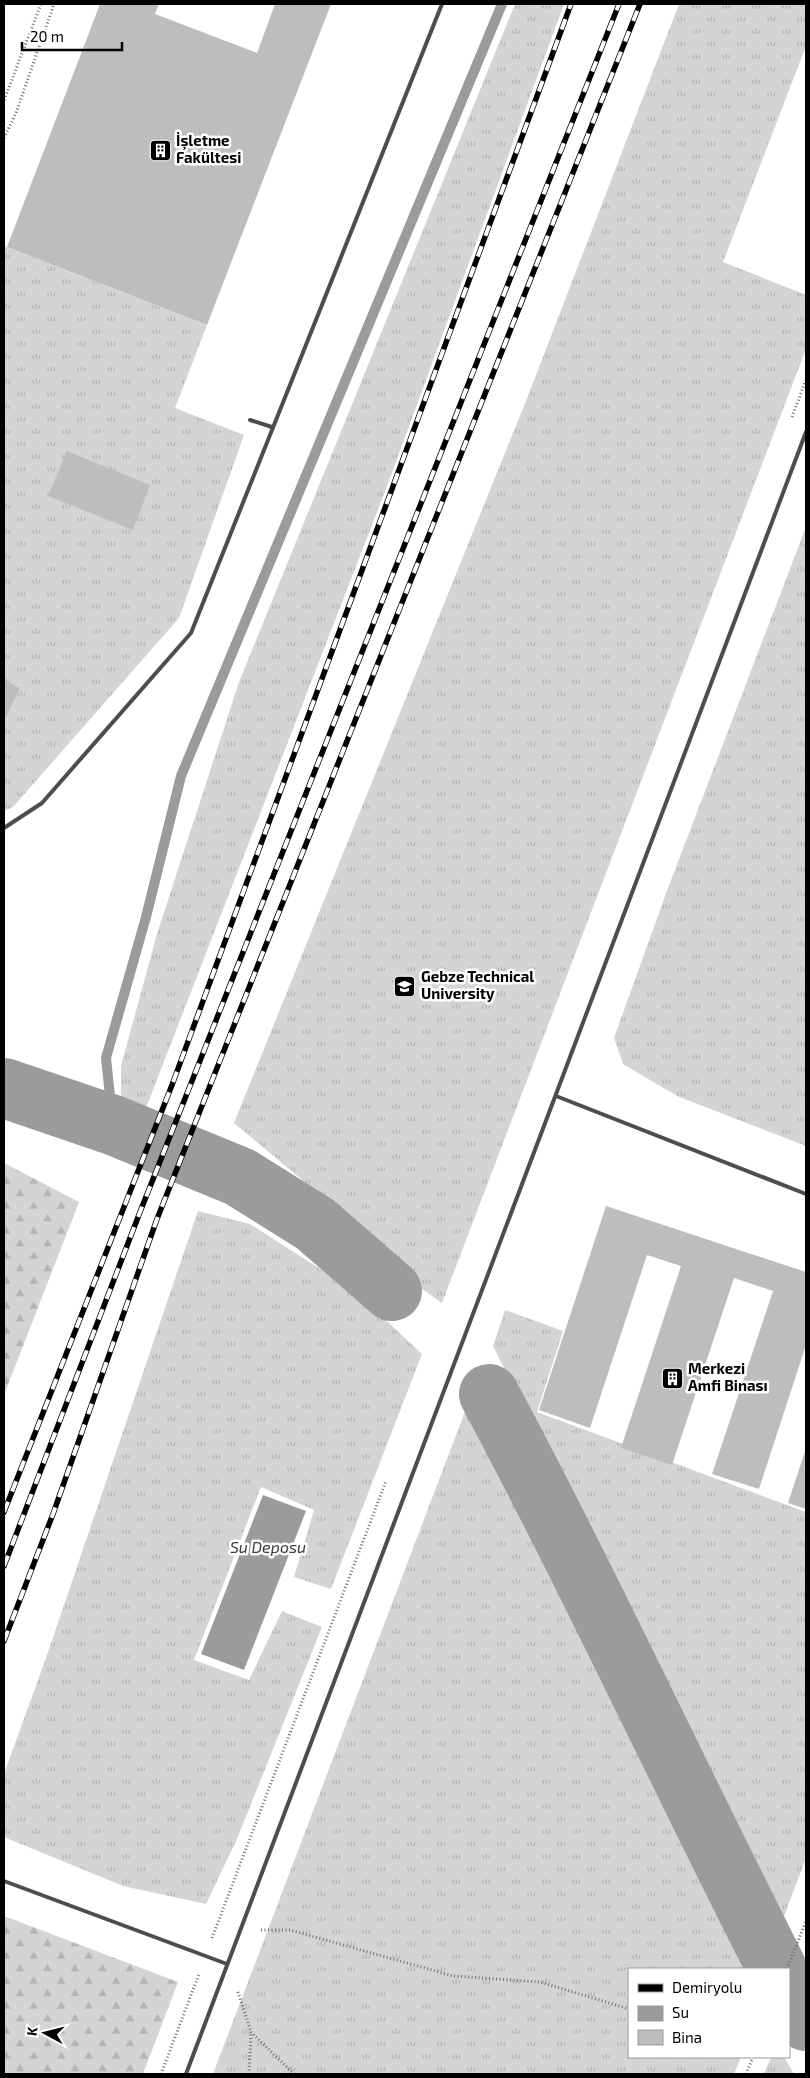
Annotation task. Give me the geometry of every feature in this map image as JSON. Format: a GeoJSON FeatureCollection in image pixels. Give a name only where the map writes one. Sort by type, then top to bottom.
{"type":"FeatureCollection","features":[{"type":"Feature","properties":{"kind":"lane"},"geometry":{"type":"LineString","coordinates":[[4,828],[42,803],[191,632],[442,4]]}},
{"type":"Feature","properties":{"kind":"lane"},"geometry":{"type":"LineString","coordinates":[[250,420],[272,427]]}},
{"type":"Feature","properties":{"kind":"lane"},"geometry":{"type":"LineString","coordinates":[[186,2074],[806,432]]}},
{"type":"Feature","properties":{"kind":"lane"},"geometry":{"type":"LineString","coordinates":[[556,1096],[806,1194]]}},
{"type":"Feature","properties":{"kind":"lane"},"geometry":{"type":"LineString","coordinates":[[4,1881],[228,1964]]}},
{"type":"Feature","properties":{"kind":"path"},"geometry":{"type":"LineString","coordinates":[[4,100],[41,4]]}},
{"type":"Feature","properties":{"kind":"path"},"geometry":{"type":"LineString","coordinates":[[4,138],[16,113],[54,4]]}},
{"type":"Feature","properties":{"kind":"path"},"geometry":{"type":"LineString","coordinates":[[788,1968],[806,1921]]}},
{"type":"Feature","properties":{"kind":"path"},"geometry":{"type":"LineString","coordinates":[[240,1930],[290,1930],[453,1976],[540,1982],[628,2009]]}},
{"type":"Feature","properties":{"kind":"path"},"geometry":{"type":"LineString","coordinates":[[228,1964],[251,2032],[249,2074]]}},
{"type":"Feature","properties":{"kind":"path"},"geometry":{"type":"LineString","coordinates":[[251,2032],[294,2074]]}},
{"type":"Feature","properties":{"kind":"path"},"geometry":{"type":"LineString","coordinates":[[746,2074],[753,2058]]}},
{"type":"Feature","properties":{"kind":"green space"},"geometry":{"type":"Polygon","coordinates":[[[515,4],[564,4],[386,489],[139,1126],[121,1119],[121,1066],[157,934],[239,682],[515,4]]]}},
{"type":"Feature","properties":{"kind":"green space"},"geometry":{"type":"Polygon","coordinates":[[[679,4],[806,4],[806,46],[723,262],[806,295],[806,349],[442,1303],[411,1281],[300,1178],[234,1123],[528,396],[679,4]]]}},
{"type":"Feature","properties":{"kind":"green space"},"geometry":{"type":"Polygon","coordinates":[[[4,246],[207,325],[175,408],[244,435],[179,618],[13,807],[4,811],[4,246]]]}},
{"type":"Feature","properties":{"kind":"green space"},"geometry":{"type":"Polygon","coordinates":[[[806,527],[806,1146],[677,1096],[623,1064],[614,1038],[668,888],[806,527]]]}},
{"type":"Feature","properties":{"kind":"green space"},"geometry":{"type":"Polygon","coordinates":[[[4,1163],[79,1202],[4,1395],[4,1163]]]}},
{"type":"Feature","properties":{"kind":"green space"},"geometry":{"type":"Polygon","coordinates":[[[198,1211],[250,1224],[356,1292],[422,1354],[331,1589],[294,1577],[314,1510],[261,1487],[194,1660],[249,1680],[282,1611],[322,1627],[237,1839],[206,1904],[123,1886],[4,1837],[4,1774],[47,1655],[198,1211]]]}},
{"type":"Feature","properties":{"kind":"green space"},"geometry":{"type":"Polygon","coordinates":[[[505,1310],[563,1331],[537,1412],[806,1512],[806,1858],[781,1924],[493,1346],[505,1310]]]}},
{"type":"Feature","properties":{"kind":"green space"},"geometry":{"type":"Polygon","coordinates":[[[469,1401],[743,1968],[628,1968],[628,2058],[741,2058],[734,2074],[213,2074],[469,1401]]]}},
{"type":"Feature","properties":{"kind":"green space"},"geometry":{"type":"Polygon","coordinates":[[[4,1916],[178,1982],[143,2074],[4,2074],[4,1916]]]}},
{"type":"Feature","properties":{"kind":"green space"},"geometry":{"type":"Polygon","coordinates":[[[771,2058],[785,2058],[794,2074],[764,2074],[771,2058]]]}},
{"type":"Feature","properties":{"kind":"water","name":"Su Deposu"},"geometry":{"type":"Polygon","coordinates":[[[263,1495],[306,1511],[244,1670],[201,1654],[263,1495]]]}},
{"type":"Feature","properties":{"kind":"building","name":"İşletme Fakültesi"},"geometry":{"type":"Polygon","coordinates":[[[100,4],[159,4],[155,14],[257,53],[275,4],[331,4],[207,325],[7,247],[100,4]]]}},
{"type":"Feature","properties":{"kind":"building"},"geometry":{"type":"Polygon","coordinates":[[[67,451],[150,485],[133,530],[48,496],[67,451]]]}},
{"type":"Feature","properties":{"kind":"building"},"geometry":{"type":"Polygon","coordinates":[[[4,680],[20,688],[4,721],[4,680]]]}},
{"type":"Feature","properties":{"kind":"building","name":"Merkezi Amfi Binası"},"geometry":{"type":"Polygon","coordinates":[[[606,1206],[806,1272],[806,1345],[759,1489],[712,1474],[773,1291],[734,1278],[672,1465],[621,1448],[681,1266],[647,1255],[590,1428],[539,1410],[606,1206]]]}},
{"type":"Feature","properties":{"kind":"building"},"geometry":{"type":"Polygon","coordinates":[[[806,1448],[806,1509],[788,1503],[806,1448]]]}},
{"type":"Feature","properties":{"kind":"waterway"},"geometry":{"type":"LineString","coordinates":[[113,1125],[106,1058],[146,917],[181,776],[502,4]]}},
{"type":"Feature","properties":{"kind":"waterway"},"geometry":{"type":"LineString","coordinates":[[4,1088],[113,1125],[240,1177],[315,1224],[392,1291]]}},
{"type":"Feature","properties":{"kind":"waterway"},"geometry":{"type":"LineString","coordinates":[[489,1394],[563,1537],[776,1968]]}},
{"type":"Feature","properties":{"kind":"waterway"},"geometry":{"type":"LineString","coordinates":[[790,1992],[806,2021]]}},
{"type":"Feature","properties":{"kind":"railway"},"geometry":{"type":"LineString","coordinates":[[4,1512],[172,1085],[571,4]]}},
{"type":"Feature","properties":{"kind":"railway"},"geometry":{"type":"LineString","coordinates":[[4,1566],[140,1212],[619,4]]}},
{"type":"Feature","properties":{"kind":"railway"},"geometry":{"type":"LineString","coordinates":[[4,1641],[53,1514],[157,1219],[640,4]]}},
{"type":"Feature","properties":{"kind":"place","name":"İşletme Fakültesi"},"geometry":{"type":"Point","coordinates":[160,150]}},
{"type":"Feature","properties":{"kind":"place","name":"Gebze Technical University"},"geometry":{"type":"Point","coordinates":[405,986]}},
{"type":"Feature","properties":{"kind":"place","name":"Merkezi Amfi Binası"},"geometry":{"type":"Point","coordinates":[672,1378]}}]}
